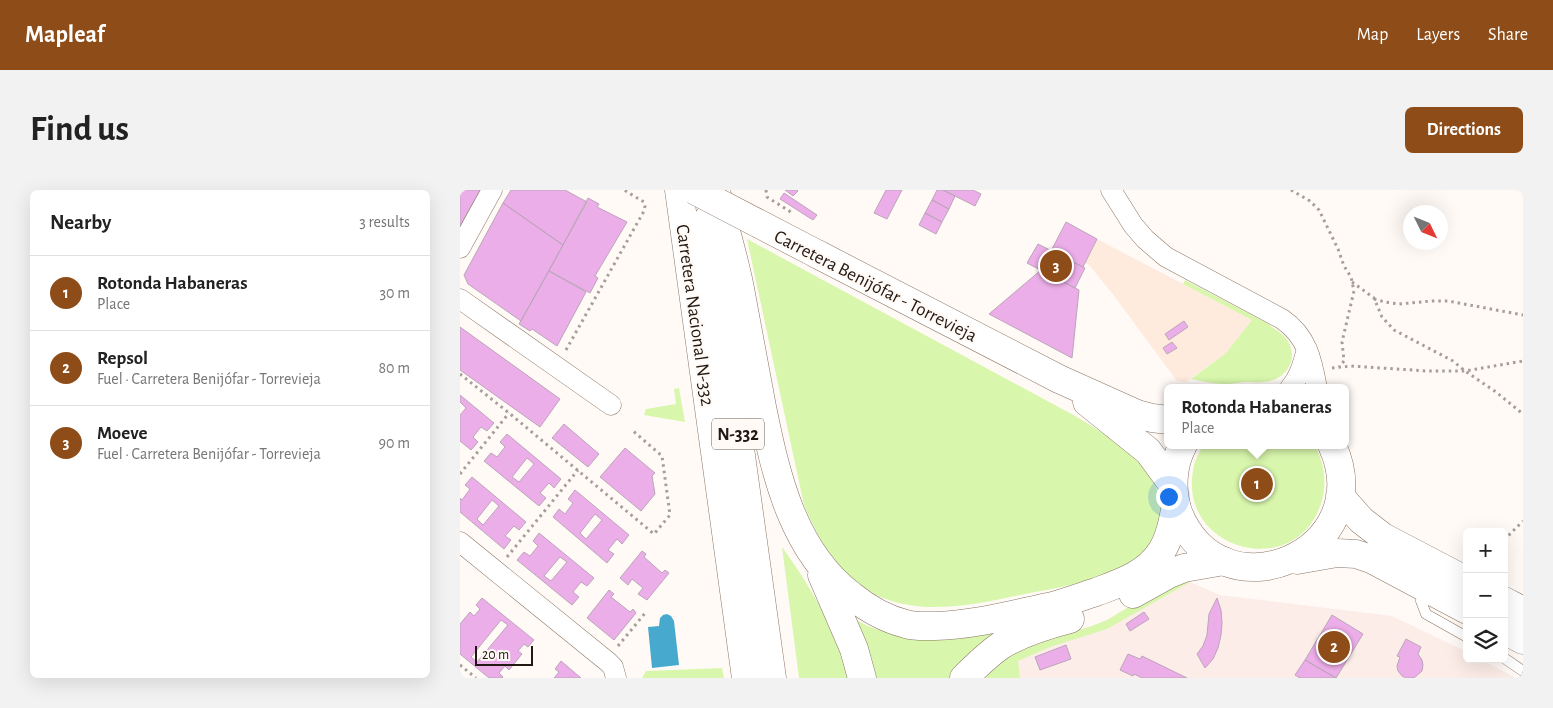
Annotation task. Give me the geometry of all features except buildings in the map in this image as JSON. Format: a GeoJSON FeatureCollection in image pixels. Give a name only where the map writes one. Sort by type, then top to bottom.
{"type":"FeatureCollection","features":[{"type":"Feature","properties":{"kind":"main road","name":"Carretera Nacional N-332"},"geometry":{"type":"LineString","coordinates":[[679,190],[746,678]]}},
{"type":"Feature","properties":{"kind":"main road","name":"Carretera Benijófar - Torrevieja"},"geometry":{"type":"LineString","coordinates":[[694,190],[1059,379],[1137,414],[1164,420]]}},
{"type":"Feature","properties":{"kind":"main road","name":"N-332"},"geometry":{"type":"LineString","coordinates":[[704,190],[772,678]]}},
{"type":"Feature","properties":{"kind":"main road"},"geometry":{"type":"LineString","coordinates":[[716,190],[739,278],[770,448],[787,503],[800,535],[816,560],[832,580],[866,607],[886,617],[908,624],[922,626],[955,625],[1068,602],[1130,578],[1152,563],[1166,542],[1171,528],[1175,466],[1181,449]]}},
{"type":"Feature","properties":{"kind":"main road","name":"Carretera Benijófar - Torrevieja"},"geometry":{"type":"LineString","coordinates":[[1059,379],[1148,451],[1174,495],[1183,523],[1194,539],[1208,552],[1224,561]]}},
{"type":"Feature","properties":{"kind":"main road"},"geometry":{"type":"LineString","coordinates":[[964,678],[982,660],[1018,636],[1104,607],[1184,568],[1224,561],[1241,566],[1259,568],[1288,561],[1304,553],[1317,542],[1328,528],[1336,513],[1341,481],[1340,465],[1334,449]]}},
{"type":"Feature","properties":{"kind":"main road"},"geometry":{"type":"LineString","coordinates":[[1340,496],[1361,520],[1383,537],[1463,579]]}},
{"type":"Feature","properties":{"kind":"main road"},"geometry":{"type":"LineString","coordinates":[[1288,561],[1337,553],[1356,554],[1371,559],[1463,608]]}},
{"type":"Feature","properties":{"kind":"main road"},"geometry":{"type":"LineString","coordinates":[[816,560],[854,649],[862,678]]}},
{"type":"Feature","properties":{"kind":"main road"},"geometry":{"type":"LineString","coordinates":[[1508,603],[1523,611]]}},
{"type":"Feature","properties":{"kind":"main road"},"geometry":{"type":"LineString","coordinates":[[1508,632],[1523,640]]}},
{"type":"Feature","properties":{"kind":"street"},"geometry":{"type":"LineString","coordinates":[[460,248],[492,190]]}},
{"type":"Feature","properties":{"kind":"street"},"geometry":{"type":"LineString","coordinates":[[1111,190],[1133,224],[1154,248],[1166,257],[1282,319],[1293,327],[1303,339],[1314,370],[1316,384]]}},
{"type":"Feature","properties":{"kind":"street"},"geometry":{"type":"LineString","coordinates":[[460,299],[611,405]]}},
{"type":"Feature","properties":{"kind":"street"},"geometry":{"type":"LineString","coordinates":[[1292,384],[1300,371],[1307,349]]}},
{"type":"Feature","properties":{"kind":"street"},"geometry":{"type":"LineString","coordinates":[[460,542],[608,662],[613,667],[616,677]]}},
{"type":"Feature","properties":{"kind":"lane"},"geometry":{"type":"LineString","coordinates":[[1422,586],[1421,601],[1426,614],[1463,635]]}},
{"type":"Feature","properties":{"kind":"lane"},"geometry":{"type":"LineString","coordinates":[[1508,658],[1523,661]]}},
{"type":"Feature","properties":{"kind":"lane"},"geometry":{"type":"LineString","coordinates":[[1508,660],[1523,670]]}},
{"type":"Feature","properties":{"kind":"path"},"geometry":{"type":"LineString","coordinates":[[563,356],[644,211],[644,202],[624,190]]}},
{"type":"Feature","properties":{"kind":"path"},"geometry":{"type":"LineString","coordinates":[[1291,190],[1310,201],[1319,210],[1333,237],[1344,266],[1351,277],[1354,291],[1342,342],[1344,361],[1339,367]]}},
{"type":"Feature","properties":{"kind":"path"},"geometry":{"type":"LineString","coordinates":[[1352,282],[1374,298],[1385,302],[1399,304],[1448,301],[1523,315]]}},
{"type":"Feature","properties":{"kind":"path"},"geometry":{"type":"LineString","coordinates":[[1374,298],[1382,317],[1394,330],[1453,361],[1523,414]]}},
{"type":"Feature","properties":{"kind":"path"},"geometry":{"type":"LineString","coordinates":[[1326,366],[1330,368],[1351,366],[1427,372],[1465,371],[1523,361]]}},
{"type":"Feature","properties":{"kind":"path"},"geometry":{"type":"LineString","coordinates":[[460,374],[654,534],[670,515],[662,456],[632,430]]}},
{"type":"Feature","properties":{"kind":"path"},"geometry":{"type":"LineString","coordinates":[[460,474],[509,413]]}},
{"type":"Feature","properties":{"kind":"path"},"geometry":{"type":"LineString","coordinates":[[504,561],[578,470]]}},
{"type":"Feature","properties":{"kind":"path"},"geometry":{"type":"LineString","coordinates":[[1508,536],[1523,521]]}},
{"type":"Feature","properties":{"kind":"path"},"geometry":{"type":"LineString","coordinates":[[614,651],[646,612]]}},
{"type":"Feature","properties":{"kind":"path"},"geometry":{"type":"LineString","coordinates":[[460,665],[476,678]]}},
{"type":"Feature","properties":{"kind":"shaded area"},"geometry":{"type":"Polygon","coordinates":[[[1097,239],[1252,320],[1226,353],[1186,382],[1177,381],[1112,293],[1089,265],[1085,263],[1097,239]]]}},
{"type":"Feature","properties":{"kind":"shaded area"},"geometry":{"type":"Polygon","coordinates":[[[1187,575],[1190,582],[1220,595],[1392,616],[1463,650],[1463,663],[1488,663],[1516,678],[982,678],[1055,637],[1107,620],[1187,575]]]}},
{"type":"Feature","properties":{"kind":"green space"},"geometry":{"type":"Polygon","coordinates":[[[747,239],[1077,417],[1125,450],[1152,479],[1159,496],[1161,514],[1156,534],[1148,551],[1140,560],[1120,571],[1076,584],[969,605],[950,607],[912,606],[894,602],[876,595],[863,587],[841,568],[832,557],[804,505],[747,239]]]}},
{"type":"Feature","properties":{"kind":"green space"},"geometry":{"type":"Polygon","coordinates":[[[1185,280],[1271,325],[1288,342],[1292,351],[1291,361],[1286,371],[1274,380],[1261,382],[1221,384],[1191,379],[1226,353],[1252,320],[1183,284],[1185,280]]]}},
{"type":"Feature","properties":{"kind":"green space"},"geometry":{"type":"Polygon","coordinates":[[[679,388],[685,422],[644,415],[646,409],[676,404],[674,389],[679,388]]]}},
{"type":"Feature","properties":{"kind":"green space"},"geometry":{"type":"Polygon","coordinates":[[[1201,449],[1316,449],[1322,464],[1324,478],[1322,500],[1309,526],[1289,542],[1266,549],[1242,546],[1220,536],[1202,519],[1193,495],[1196,458],[1201,449]]]}},
{"type":"Feature","properties":{"kind":"green space"},"geometry":{"type":"Polygon","coordinates":[[[782,547],[824,614],[837,642],[849,678],[799,678],[782,547]]]}},
{"type":"Feature","properties":{"kind":"green space"},"geometry":{"type":"Polygon","coordinates":[[[1187,575],[1190,582],[1107,629],[1050,647],[1018,661],[1020,678],[982,678],[1009,656],[1039,642],[1107,620],[1187,575]]]}},
{"type":"Feature","properties":{"kind":"green space"},"geometry":{"type":"Polygon","coordinates":[[[852,618],[870,627],[908,637],[1005,626],[950,678],[873,678],[852,618]]]}},
{"type":"Feature","properties":{"kind":"green space"},"geometry":{"type":"Polygon","coordinates":[[[722,668],[724,678],[642,678],[646,671],[722,668]]]}},
{"type":"Feature","properties":{"kind":"water"},"geometry":{"type":"Polygon","coordinates":[[[667,614],[674,621],[679,665],[652,668],[648,627],[659,626],[660,618],[667,614]]]}},
{"type":"Feature","properties":{"kind":"place","name":"Moeve"},"geometry":{"type":"Point","coordinates":[1056,266]}},
{"type":"Feature","properties":{"kind":"place","name":"Rotonda Habaneras"},"geometry":{"type":"Point","coordinates":[1257,484]}},
{"type":"Feature","properties":{"kind":"place","name":"Repsol"},"geometry":{"type":"Point","coordinates":[1334,647]}}]}
